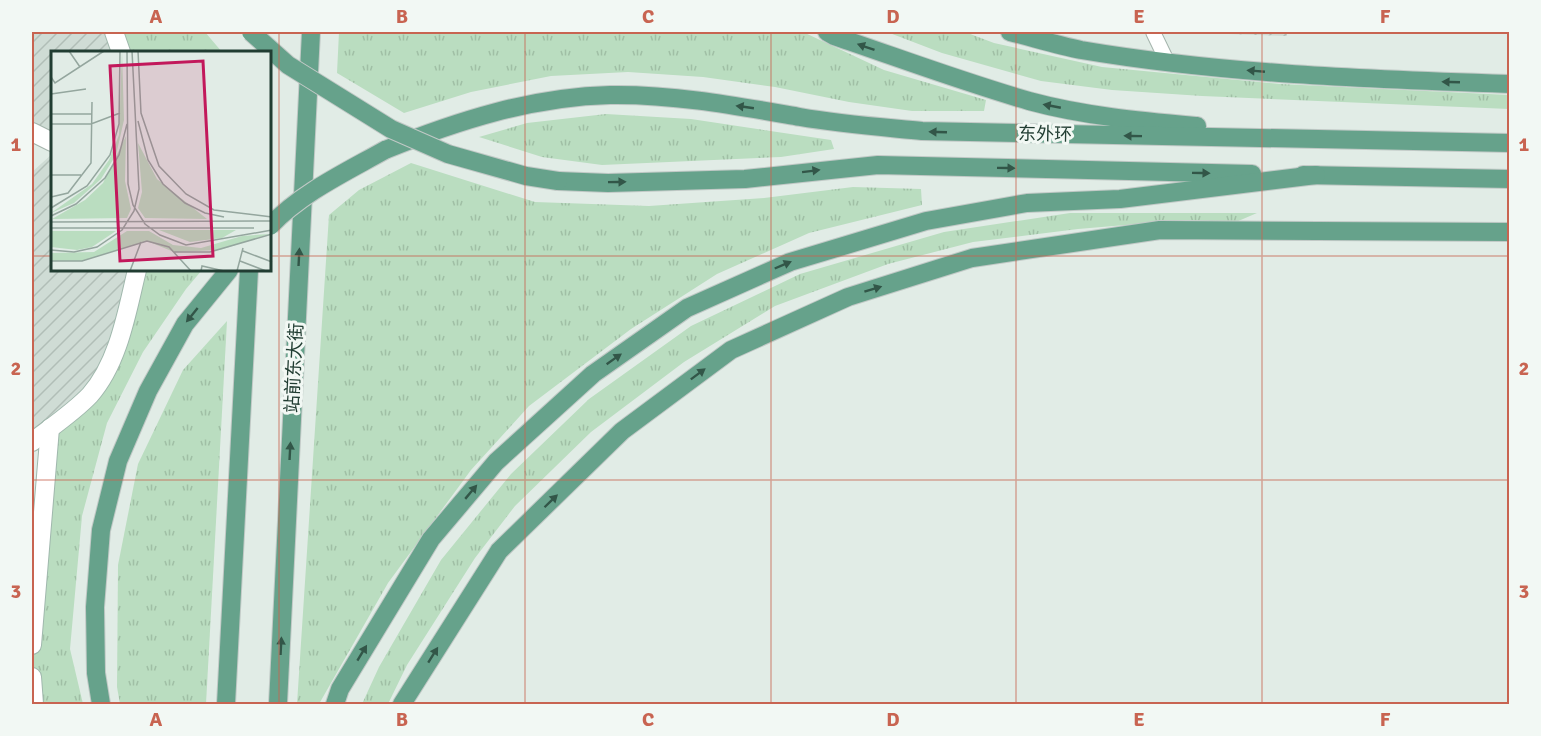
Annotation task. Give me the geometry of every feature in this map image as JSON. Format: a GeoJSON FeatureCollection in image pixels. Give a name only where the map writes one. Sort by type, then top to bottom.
{"type":"FeatureCollection","features":[{"type":"Feature","properties":{"kind":"main road"},"geometry":{"type":"LineString","coordinates":[[251,32],[288,65],[391,129],[448,154],[526,176],[558,181],[608,183],[744,179],[822,169],[878,165],[1509,179]]}},
{"type":"Feature","properties":{"kind":"main road"},"geometry":{"type":"LineString","coordinates":[[260,51],[262,32]]}},
{"type":"Feature","properties":{"kind":"main road","name":"站前东大街"},"geometry":{"type":"LineString","coordinates":[[278,705],[311,32]]}},
{"type":"Feature","properties":{"kind":"main road"},"geometry":{"type":"LineString","coordinates":[[827,32],[926,68],[1031,102],[1110,117],[1318,139]]}},
{"type":"Feature","properties":{"kind":"main road"},"geometry":{"type":"LineString","coordinates":[[1010,32],[1080,49],[1208,67],[1326,77],[1509,84]]}},
{"type":"Feature","properties":{"kind":"main road","name":"东外环"},"geometry":{"type":"LineString","coordinates":[[272,224],[281,214],[326,184],[385,150],[441,127],[532,104],[608,95],[670,97],[747,106],[837,122],[922,131],[1509,143]]}},
{"type":"Feature","properties":{"kind":"main road"},"geometry":{"type":"LineString","coordinates":[[335,705],[340,689],[431,539],[496,462],[593,374],[687,308],[790,262],[926,221],[1027,203],[1120,199],[1316,175]]}},
{"type":"Feature","properties":{"kind":"main road"},"geometry":{"type":"LineString","coordinates":[[402,705],[500,551],[622,431],[731,350],[848,297],[972,258],[1160,230],[1509,232]]}},
{"type":"Feature","properties":{"kind":"main road"},"geometry":{"type":"LineString","coordinates":[[101,705],[96,673],[95,596],[100,530],[118,460],[148,391],[185,324],[227,272]]}},
{"type":"Feature","properties":{"kind":"main road"},"geometry":{"type":"LineString","coordinates":[[226,705],[249,272]]}},
{"type":"Feature","properties":{"kind":"street"},"geometry":{"type":"LineString","coordinates":[[114,32],[121,51]]}},
{"type":"Feature","properties":{"kind":"street"},"geometry":{"type":"LineString","coordinates":[[32,132],[51,142]]}},
{"type":"Feature","properties":{"kind":"street"},"geometry":{"type":"LineString","coordinates":[[32,442],[90,395],[105,371],[122,336],[137,272]]}},
{"type":"Feature","properties":{"kind":"street"},"geometry":{"type":"LineString","coordinates":[[32,645],[50,428]]}},
{"type":"Feature","properties":{"kind":"street"},"geometry":{"type":"LineString","coordinates":[[32,677],[34,705]]}},
{"type":"Feature","properties":{"kind":"lane"},"geometry":{"type":"LineString","coordinates":[[1153,32],[1167,61]]}},
{"type":"Feature","properties":{"kind":"shaded area"},"geometry":{"type":"Polygon","coordinates":[[[32,32],[114,32],[121,51],[51,51],[51,141],[32,131],[32,32]]]}},
{"type":"Feature","properties":{"kind":"shaded area"},"geometry":{"type":"Polygon","coordinates":[[[1169,32],[1287,32],[1287,36],[1169,32]]]}},
{"type":"Feature","properties":{"kind":"shaded area"},"geometry":{"type":"Polygon","coordinates":[[[51,155],[51,272],[136,272],[105,371],[32,442],[32,172],[51,155]]]}},
{"type":"Feature","properties":{"kind":"green space"},"geometry":{"type":"Polygon","coordinates":[[[114,32],[205,32],[221,51],[121,51],[114,32]]]}},
{"type":"Feature","properties":{"kind":"green space"},"geometry":{"type":"Polygon","coordinates":[[[339,32],[803,32],[884,70],[986,100],[984,111],[912,111],[703,77],[628,72],[551,76],[471,92],[404,113],[337,73],[339,32]]]}},
{"type":"Feature","properties":{"kind":"green space"},"geometry":{"type":"Polygon","coordinates":[[[887,32],[965,32],[994,43],[1102,67],[1280,84],[1509,95],[1509,109],[1112,90],[1041,81],[942,53],[887,32]]]}},
{"type":"Feature","properties":{"kind":"green space"},"geometry":{"type":"Polygon","coordinates":[[[606,114],[691,119],[831,140],[834,149],[781,157],[602,165],[542,157],[479,137],[527,123],[606,114]]]}},
{"type":"Feature","properties":{"kind":"green space"},"geometry":{"type":"Polygon","coordinates":[[[411,163],[535,202],[649,206],[764,198],[853,187],[921,189],[922,205],[809,233],[717,274],[631,329],[529,406],[471,470],[388,583],[319,704],[297,704],[329,215],[359,190],[411,163]]]}},
{"type":"Feature","properties":{"kind":"green space"},"geometry":{"type":"Polygon","coordinates":[[[1070,213],[1257,213],[1236,222],[1185,220],[1078,229],[973,242],[888,264],[775,306],[684,362],[591,432],[515,506],[475,558],[407,665],[388,704],[362,704],[379,667],[441,560],[511,474],[589,399],[691,326],[800,274],[944,232],[1070,213]]]}},
{"type":"Feature","properties":{"kind":"green space"},"geometry":{"type":"Polygon","coordinates":[[[136,272],[200,272],[143,352],[107,423],[82,516],[70,649],[83,704],[34,704],[32,645],[50,428],[90,395],[136,272]]]}},
{"type":"Feature","properties":{"kind":"green space"},"geometry":{"type":"Polygon","coordinates":[[[227,321],[206,704],[120,704],[117,687],[118,565],[138,464],[183,370],[227,321]]]}}]}
